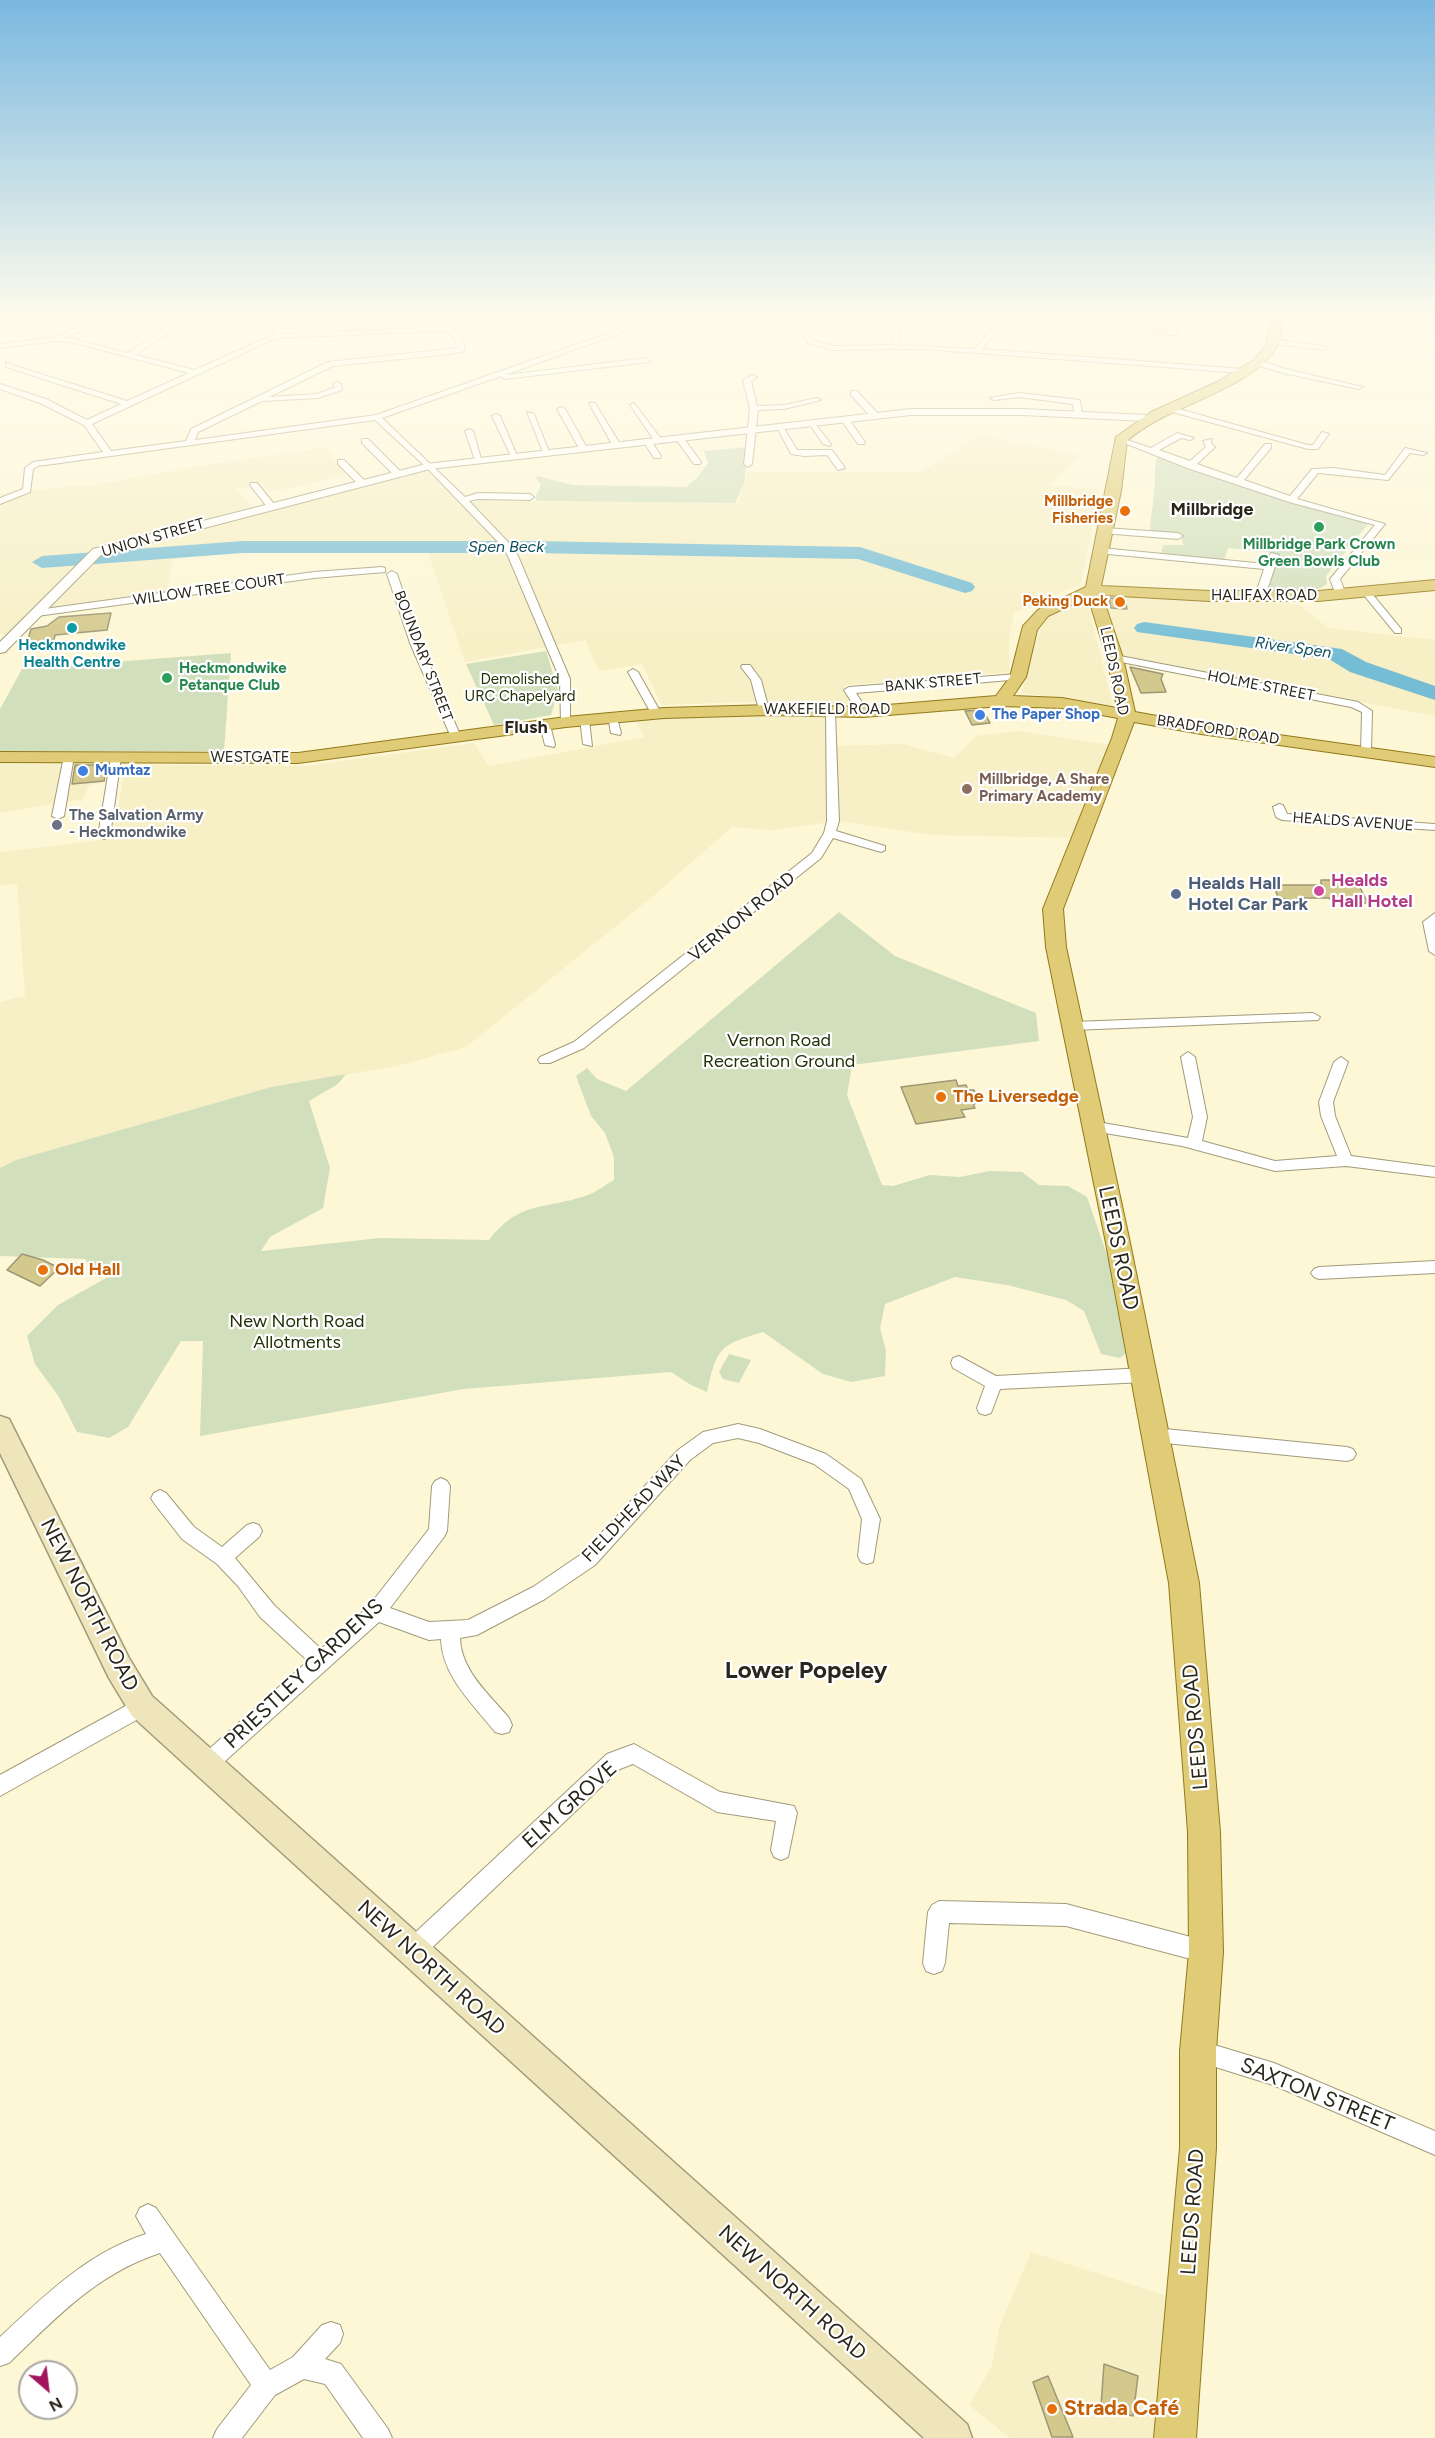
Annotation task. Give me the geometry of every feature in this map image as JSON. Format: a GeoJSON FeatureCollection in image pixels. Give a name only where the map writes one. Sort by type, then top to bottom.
{"type":"FeatureCollection","features":[{"type":"Feature","properties":{"kind":"main road"},"geometry":{"type":"LineString","coordinates":[[1001,701],[1018,677],[1029,629],[1043,613],[1060,603],[1093,590],[1106,531],[1121,440],[1131,431]]}},
{"type":"Feature","properties":{"kind":"main road","name":"HALIFAX ROAD"},"geometry":{"type":"LineString","coordinates":[[1093,590],[1260,596],[1341,595],[1435,585]]}},
{"type":"Feature","properties":{"kind":"main road","name":"LEEDS ROAD"},"geometry":{"type":"LineString","coordinates":[[1093,590],[1115,658],[1127,715],[1121,738],[1053,909],[1056,946],[1117,1238],[1184,1583],[1204,1832],[1206,1952],[1198,2051],[1198,2148],[1175,2438]]}},
{"type":"Feature","properties":{"kind":"main road","name":"WAKEFIELD ROAD"},"geometry":{"type":"LineString","coordinates":[[499,731],[575,721],[614,725],[656,713],[764,710],[863,712],[1001,701]]}},
{"type":"Feature","properties":{"kind":"main road","name":"BRADFORD ROAD"},"geometry":{"type":"LineString","coordinates":[[1001,701],[1062,703],[1201,729],[1435,762]]}},
{"type":"Feature","properties":{"kind":"main road","name":"WESTGATE"},"geometry":{"type":"LineString","coordinates":[[0,757],[298,758],[499,731]]}},
{"type":"Feature","properties":{"kind":"main road","name":"NEW NORTH ROAD"},"geometry":{"type":"LineString","coordinates":[[0,1428],[119,1668],[142,1706],[953,2438]]}},
{"type":"Feature","properties":{"kind":"street"},"geometry":{"type":"LineString","coordinates":[[92,431],[108,453]]}},
{"type":"Feature","properties":{"kind":"street"},"geometry":{"type":"LineString","coordinates":[[190,442],[194,431]]}},
{"type":"Feature","properties":{"kind":"street"},"geometry":{"type":"LineString","coordinates":[[0,501],[27,490],[29,468],[60,459],[274,431]]}},
{"type":"Feature","properties":{"kind":"street"},"geometry":{"type":"LineString","coordinates":[[392,431],[430,466],[505,543],[513,556],[566,679],[575,721],[588,744]]}},
{"type":"Feature","properties":{"kind":"street"},"geometry":{"type":"LineString","coordinates":[[469,431],[479,460]]}},
{"type":"Feature","properties":{"kind":"street"},"geometry":{"type":"LineString","coordinates":[[503,431],[515,456]]}},
{"type":"Feature","properties":{"kind":"street"},"geometry":{"type":"LineString","coordinates":[[538,431],[547,452]]}},
{"type":"Feature","properties":{"kind":"street"},"geometry":{"type":"LineString","coordinates":[[572,431],[582,451]]}},
{"type":"Feature","properties":{"kind":"street"},"geometry":{"type":"LineString","coordinates":[[606,431],[618,459]]}},
{"type":"Feature","properties":{"kind":"street"},"geometry":{"type":"LineString","coordinates":[[647,431],[657,456]]}},
{"type":"Feature","properties":{"kind":"street","name":"UNION STREET"},"geometry":{"type":"LineString","coordinates":[[0,649],[97,552],[430,466],[547,452],[582,451],[613,445],[738,431]]}},
{"type":"Feature","properties":{"kind":"street"},"geometry":{"type":"LineString","coordinates":[[748,464],[753,431]]}},
{"type":"Feature","properties":{"kind":"street"},"geometry":{"type":"LineString","coordinates":[[781,431],[794,452],[804,454],[829,452],[841,468]]}},
{"type":"Feature","properties":{"kind":"street"},"geometry":{"type":"LineString","coordinates":[[818,431],[826,444]]}},
{"type":"Feature","properties":{"kind":"street"},"geometry":{"type":"LineString","coordinates":[[853,431],[861,442]]}},
{"type":"Feature","properties":{"kind":"street"},"geometry":{"type":"LineString","coordinates":[[1250,431],[1308,447],[1315,447],[1325,434]]}},
{"type":"Feature","properties":{"kind":"street"},"geometry":{"type":"LineString","coordinates":[[1152,452],[1180,435],[1190,438]]}},
{"type":"Feature","properties":{"kind":"street"},"geometry":{"type":"LineString","coordinates":[[679,438],[697,462]]}},
{"type":"Feature","properties":{"kind":"street"},"geometry":{"type":"LineString","coordinates":[[1121,440],[1292,500],[1381,524],[1369,534],[1335,579],[1341,595]]}},
{"type":"Feature","properties":{"kind":"street"},"geometry":{"type":"LineString","coordinates":[[365,441],[398,474]]}},
{"type":"Feature","properties":{"kind":"street"},"geometry":{"type":"LineString","coordinates":[[1190,466],[1211,447],[1206,443],[1209,441]]}},
{"type":"Feature","properties":{"kind":"street"},"geometry":{"type":"LineString","coordinates":[[1238,482],[1268,446]]}},
{"type":"Feature","properties":{"kind":"street"},"geometry":{"type":"LineString","coordinates":[[1292,500],[1315,471],[1330,468],[1376,478],[1388,477],[1408,450],[1423,453]]}},
{"type":"Feature","properties":{"kind":"street"},"geometry":{"type":"LineString","coordinates":[[341,462],[362,483]]}},
{"type":"Feature","properties":{"kind":"street"},"geometry":{"type":"LineString","coordinates":[[255,485],[271,506]]}},
{"type":"Feature","properties":{"kind":"street"},"geometry":{"type":"LineString","coordinates":[[463,500],[478,496],[530,497]]}},
{"type":"Feature","properties":{"kind":"street"},"geometry":{"type":"LineString","coordinates":[[1106,531],[1178,536]]}},
{"type":"Feature","properties":{"kind":"street"},"geometry":{"type":"LineString","coordinates":[[1101,551],[1269,567]]}},
{"type":"Feature","properties":{"kind":"street"},"geometry":{"type":"LineString","coordinates":[[1260,596],[1274,555]]}},
{"type":"Feature","properties":{"kind":"street","name":"WILLOW TREE COURT"},"geometry":{"type":"LineString","coordinates":[[37,613],[315,575],[387,572]]}},
{"type":"Feature","properties":{"kind":"street","name":"BOUNDARY STREET"},"geometry":{"type":"LineString","coordinates":[[387,572],[456,737]]}},
{"type":"Feature","properties":{"kind":"street"},"geometry":{"type":"LineString","coordinates":[[1366,592],[1398,632]]}},
{"type":"Feature","properties":{"kind":"street","name":"HOLME STREET"},"geometry":{"type":"LineString","coordinates":[[1115,658],[1354,704],[1367,711],[1366,751]]}},
{"type":"Feature","properties":{"kind":"street"},"geometry":{"type":"LineString","coordinates":[[746,667],[756,680],[764,710]]}},
{"type":"Feature","properties":{"kind":"street"},"geometry":{"type":"LineString","coordinates":[[633,672],[656,713]]}},
{"type":"Feature","properties":{"kind":"street","name":"BANK STREET"},"geometry":{"type":"LineString","coordinates":[[863,712],[849,690],[1018,677]]}},
{"type":"Feature","properties":{"kind":"street","name":"VERNON ROAD"},"geometry":{"type":"LineString","coordinates":[[545,1059],[579,1045],[816,857],[830,833],[833,821],[830,712]]}},
{"type":"Feature","properties":{"kind":"street"},"geometry":{"type":"LineString","coordinates":[[545,725],[550,745]]}},
{"type":"Feature","properties":{"kind":"street"},"geometry":{"type":"LineString","coordinates":[[58,816],[69,756]]}},
{"type":"Feature","properties":{"kind":"street"},"geometry":{"type":"LineString","coordinates":[[104,836],[116,757]]}},
{"type":"Feature","properties":{"kind":"street","name":"HEALDS AVENUE"},"geometry":{"type":"LineString","coordinates":[[1279,807],[1282,817],[1435,827]]}},
{"type":"Feature","properties":{"kind":"street"},"geometry":{"type":"LineString","coordinates":[[830,833],[881,848]]}},
{"type":"Feature","properties":{"kind":"street"},"geometry":{"type":"LineString","coordinates":[[1435,917],[1429,922],[1435,951]]}},
{"type":"Feature","properties":{"kind":"street"},"geometry":{"type":"LineString","coordinates":[[1073,1026],[1312,1017]]}},
{"type":"Feature","properties":{"kind":"street"},"geometry":{"type":"LineString","coordinates":[[1188,1057],[1200,1118],[1194,1144]]}},
{"type":"Feature","properties":{"kind":"street"},"geometry":{"type":"LineString","coordinates":[[1341,1062],[1326,1102],[1328,1116],[1346,1161]]}},
{"type":"Feature","properties":{"kind":"street"},"geometry":{"type":"LineString","coordinates":[[1092,1126],[1194,1144],[1275,1166],[1346,1161],[1435,1172]]}},
{"type":"Feature","properties":{"kind":"street"},"geometry":{"type":"LineString","coordinates":[[1319,1273],[1435,1267]]}},
{"type":"Feature","properties":{"kind":"street"},"geometry":{"type":"LineString","coordinates":[[959,1363],[994,1383],[1144,1375]]}},
{"type":"Feature","properties":{"kind":"street"},"geometry":{"type":"LineString","coordinates":[[985,1408],[994,1383]]}},
{"type":"Feature","properties":{"kind":"street","name":"FIELDHEAD WAY"},"geometry":{"type":"LineString","coordinates":[[376,1612],[429,1631],[470,1629],[539,1593],[589,1559],[684,1455],[709,1437],[738,1431],[760,1436],[820,1459],[855,1484],[871,1519],[867,1556]]}},
{"type":"Feature","properties":{"kind":"street"},"geometry":{"type":"LineString","coordinates":[[1155,1434],[1347,1454]]}},
{"type":"Feature","properties":{"kind":"street","name":"PRIESTLEY GARDENS"},"geometry":{"type":"LineString","coordinates":[[206,1765],[376,1612],[438,1531],[441,1486]]}},
{"type":"Feature","properties":{"kind":"street"},"geometry":{"type":"LineString","coordinates":[[159,1498],[188,1533],[223,1558],[244,1580],[267,1611],[321,1661]]}},
{"type":"Feature","properties":{"kind":"street"},"geometry":{"type":"LineString","coordinates":[[223,1558],[253,1531]]}},
{"type":"Feature","properties":{"kind":"street"},"geometry":{"type":"LineString","coordinates":[[450,1630],[452,1654],[464,1678],[502,1725]]}},
{"type":"Feature","properties":{"kind":"street"},"geometry":{"type":"LineString","coordinates":[[0,1786],[142,1706]]}},
{"type":"Feature","properties":{"kind":"street","name":"ELM GROVE"},"geometry":{"type":"LineString","coordinates":[[412,1951],[614,1761],[634,1754],[717,1802],[788,1813],[781,1850]]}},
{"type":"Feature","properties":{"kind":"street"},"geometry":{"type":"LineString","coordinates":[[934,1963],[939,1912],[1066,1915],[1206,1952]]}},
{"type":"Feature","properties":{"kind":"street","name":"SAXTON STREET"},"geometry":{"type":"LineString","coordinates":[[1198,2051],[1274,2074],[1435,2143]]}},
{"type":"Feature","properties":{"kind":"street"},"geometry":{"type":"LineString","coordinates":[[148,2216],[266,2386]]}},
{"type":"Feature","properties":{"kind":"street"},"geometry":{"type":"LineString","coordinates":[[0,2354],[70,2289],[124,2253],[164,2240]]}},
{"type":"Feature","properties":{"kind":"street"},"geometry":{"type":"LineString","coordinates":[[226,2438],[266,2386],[302,2366],[331,2334]]}},
{"type":"Feature","properties":{"kind":"street"},"geometry":{"type":"LineString","coordinates":[[302,2366],[332,2373],[379,2438]]}},
{"type":"Feature","properties":{"kind":"shaded area"},"geometry":{"type":"Polygon","coordinates":[[[980,435],[1081,455],[1050,485],[1099,490],[1081,584],[1014,613],[1009,639],[1009,672],[845,685],[852,704],[747,702],[662,705],[642,664],[599,671],[585,640],[465,662],[425,544],[284,544],[175,550],[166,593],[54,607],[35,607],[7,635],[0,634],[0,494],[90,486],[210,464],[327,447],[346,476],[270,492],[262,483],[236,489],[253,507],[114,542],[88,553],[104,555],[125,547],[427,471],[461,505],[477,501],[738,503],[747,472],[920,472],[980,435]]]}},
{"type":"Feature","properties":{"kind":"shaded area"},"geometry":{"type":"Polygon","coordinates":[[[1104,594],[1284,602],[1301,606],[1328,628],[1435,640],[1435,716],[1121,656],[1104,594]]]}},
{"type":"Feature","properties":{"kind":"shaded area"},"geometry":{"type":"Polygon","coordinates":[[[1083,596],[1087,601],[1113,706],[1022,693],[1031,653],[1047,614],[1083,596]]]}},
{"type":"Feature","properties":{"kind":"shaded area"},"geometry":{"type":"Polygon","coordinates":[[[717,714],[827,714],[832,746],[903,744],[954,758],[976,736],[1018,731],[1118,746],[1081,838],[932,835],[838,821],[773,830],[732,827],[652,897],[466,1047],[397,1066],[271,1087],[16,1160],[0,1168],[0,1002],[25,996],[17,884],[0,885],[0,852],[112,839],[126,765],[306,766],[474,743],[489,766],[644,737],[636,720],[717,714]]]}},
{"type":"Feature","properties":{"kind":"shaded area"},"geometry":{"type":"Polygon","coordinates":[[[112,760],[106,782],[89,785],[83,799],[0,813],[0,761],[112,760]]]}},
{"type":"Feature","properties":{"kind":"shaded area"},"geometry":{"type":"Polygon","coordinates":[[[1031,2252],[1167,2296],[1153,2438],[1010,2438],[969,2405],[991,2368],[1000,2325],[1031,2252]]]}},
{"type":"Feature","properties":{"kind":"green space"},"geometry":{"type":"Polygon","coordinates":[[[748,447],[744,483],[735,503],[537,501],[535,498],[541,485],[536,478],[538,476],[572,485],[686,487],[697,478],[708,463],[704,451],[748,447]]]}},
{"type":"Feature","properties":{"kind":"green space"},"geometry":{"type":"Polygon","coordinates":[[[1158,455],[1202,471],[1368,521],[1368,524],[1326,576],[1327,584],[1313,591],[1264,595],[1277,556],[1273,553],[1228,548],[1224,561],[1161,555],[1163,545],[1183,545],[1181,536],[1150,534],[1158,455]]]}},
{"type":"Feature","properties":{"kind":"green space","name":"Demolished URC Chapelyard"},"geometry":{"type":"Polygon","coordinates":[[[546,651],[558,690],[551,715],[494,725],[466,664],[546,651]]]}},
{"type":"Feature","properties":{"kind":"green space"},"geometry":{"type":"Polygon","coordinates":[[[231,653],[224,751],[0,751],[0,709],[22,669],[231,653]]]}},
{"type":"Feature","properties":{"kind":"green space"},"geometry":{"type":"Polygon","coordinates":[[[839,912],[895,956],[1036,1013],[1039,1041],[852,1065],[847,1095],[882,1185],[893,1186],[930,1175],[960,1177],[989,1171],[1022,1172],[1039,1185],[1068,1186],[1087,1197],[1116,1281],[1131,1349],[1120,1358],[1101,1354],[1084,1311],[1066,1300],[1007,1285],[955,1277],[885,1304],[880,1328],[886,1351],[885,1376],[851,1382],[823,1374],[763,1332],[729,1345],[723,1350],[714,1365],[707,1392],[671,1372],[464,1389],[200,1436],[203,1341],[181,1341],[128,1427],[109,1438],[77,1432],[59,1397],[35,1364],[27,1336],[58,1305],[115,1273],[95,1274],[85,1259],[0,1256],[0,1168],[16,1160],[271,1087],[346,1074],[338,1084],[309,1101],[330,1168],[323,1208],[270,1237],[261,1251],[380,1238],[489,1240],[500,1227],[522,1212],[585,1196],[614,1180],[614,1157],[605,1133],[591,1116],[576,1076],[587,1068],[597,1079],[626,1091],[839,912]]]}},
{"type":"Feature","properties":{"kind":"green space"},"geometry":{"type":"Polygon","coordinates":[[[729,1354],[751,1360],[739,1383],[723,1379],[719,1372],[729,1354]]]}},
{"type":"Feature","properties":{"kind":"building","name":"Peking Duck"},"geometry":{"type":"Polygon","coordinates":[[[1109,598],[1125,599],[1127,609],[1111,608],[1109,598]]]}},
{"type":"Feature","properties":{"kind":"building","name":"Heckmondwike Health Centre"},"geometry":{"type":"Polygon","coordinates":[[[111,613],[107,630],[55,635],[54,640],[27,643],[31,629],[47,626],[59,617],[111,613]]]}},
{"type":"Feature","properties":{"kind":"building"},"geometry":{"type":"Polygon","coordinates":[[[1130,667],[1163,674],[1161,679],[1166,692],[1141,693],[1130,667]]]}},
{"type":"Feature","properties":{"kind":"building"},"geometry":{"type":"Polygon","coordinates":[[[983,710],[990,723],[972,725],[965,711],[983,710]]]}},
{"type":"Feature","properties":{"kind":"building"},"geometry":{"type":"Polygon","coordinates":[[[75,765],[107,765],[104,781],[72,784],[75,765]]]}},
{"type":"Feature","properties":{"kind":"building","name":"Healds Hall Hotel"},"geometry":{"type":"Polygon","coordinates":[[[1321,880],[1356,880],[1368,903],[1334,903],[1329,898],[1298,898],[1299,901],[1278,898],[1274,885],[1321,885],[1321,880]]]}},
{"type":"Feature","properties":{"kind":"building","name":"The Liversedge"},"geometry":{"type":"Polygon","coordinates":[[[956,1080],[958,1086],[966,1085],[968,1090],[974,1090],[979,1103],[973,1104],[975,1108],[961,1110],[965,1117],[916,1124],[901,1087],[956,1080]]]}},
{"type":"Feature","properties":{"kind":"building","name":"Old Hall"},"geometry":{"type":"Polygon","coordinates":[[[22,1254],[43,1260],[59,1268],[40,1286],[7,1270],[22,1254]]]}},
{"type":"Feature","properties":{"kind":"building"},"geometry":{"type":"Polygon","coordinates":[[[1104,2364],[1138,2376],[1133,2416],[1101,2406],[1104,2364]]]}},
{"type":"Feature","properties":{"kind":"building","name":"Strada Café"},"geometry":{"type":"Polygon","coordinates":[[[1048,2376],[1073,2437],[1052,2437],[1033,2382],[1048,2376]]]}},
{"type":"Feature","properties":{"kind":"waterway","name":"Spen Beck"},"geometry":{"type":"LineString","coordinates":[[42,562],[243,547],[533,547],[860,553],[965,587]]}},
{"type":"Feature","properties":{"kind":"waterway","name":"River Spen"},"geometry":{"type":"LineString","coordinates":[[1144,628],[1335,653],[1358,667],[1435,693]]}},
{"type":"Feature","properties":{"kind":"place","name":"Millbridge Fisheries"},"geometry":{"type":"Point","coordinates":[1125,511]}},
{"type":"Feature","properties":{"kind":"place","name":"Millbridge Park Crown Green Bowls Club"},"geometry":{"type":"Point","coordinates":[1319,527]}},
{"type":"Feature","properties":{"kind":"place","name":"Peking Duck"},"geometry":{"type":"Point","coordinates":[1120,602]}},
{"type":"Feature","properties":{"kind":"place","name":"Heckmondwike Health Centre"},"geometry":{"type":"Point","coordinates":[72,628]}},
{"type":"Feature","properties":{"kind":"place","name":"Heckmondwike Petanque Club"},"geometry":{"type":"Point","coordinates":[167,678]}},
{"type":"Feature","properties":{"kind":"place","name":"The Paper Shop"},"geometry":{"type":"Point","coordinates":[980,715]}},
{"type":"Feature","properties":{"kind":"place","name":"Mumtaz"},"geometry":{"type":"Point","coordinates":[83,771]}},
{"type":"Feature","properties":{"kind":"place","name":"Millbridge, A Share Primary Academy"},"geometry":{"type":"Point","coordinates":[967,789]}},
{"type":"Feature","properties":{"kind":"place","name":"The Salvation Army - Heckmondwike"},"geometry":{"type":"Point","coordinates":[57,825]}},
{"type":"Feature","properties":{"kind":"place","name":"Healds Hall Hotel"},"geometry":{"type":"Point","coordinates":[1319,891]}},
{"type":"Feature","properties":{"kind":"place","name":"Healds Hall Hotel Car Park"},"geometry":{"type":"Point","coordinates":[1176,894]}},
{"type":"Feature","properties":{"kind":"place","name":"The Liversedge"},"geometry":{"type":"Point","coordinates":[941,1097]}},
{"type":"Feature","properties":{"kind":"place","name":"Old Hall"},"geometry":{"type":"Point","coordinates":[43,1270]}},
{"type":"Feature","properties":{"kind":"place","name":"Strada Café"},"geometry":{"type":"Point","coordinates":[1052,2409]}},
{"type":"Feature","properties":{"kind":"district","name":"Millbridge"},"geometry":{"type":"Point","coordinates":[1212,510]}},
{"type":"Feature","properties":{"kind":"district","name":"Flush"},"geometry":{"type":"Point","coordinates":[526,728]}},
{"type":"Feature","properties":{"kind":"district","name":"Lower Popeley"},"geometry":{"type":"Point","coordinates":[806,1671]}},
{"type":"Feature","properties":{"kind":"park label","name":"Vernon Road Recreation Ground"},"geometry":{"type":"Point","coordinates":[779,1051]}},
{"type":"Feature","properties":{"kind":"park label","name":"New North Road Allotments"},"geometry":{"type":"Point","coordinates":[297,1332]}}]}
